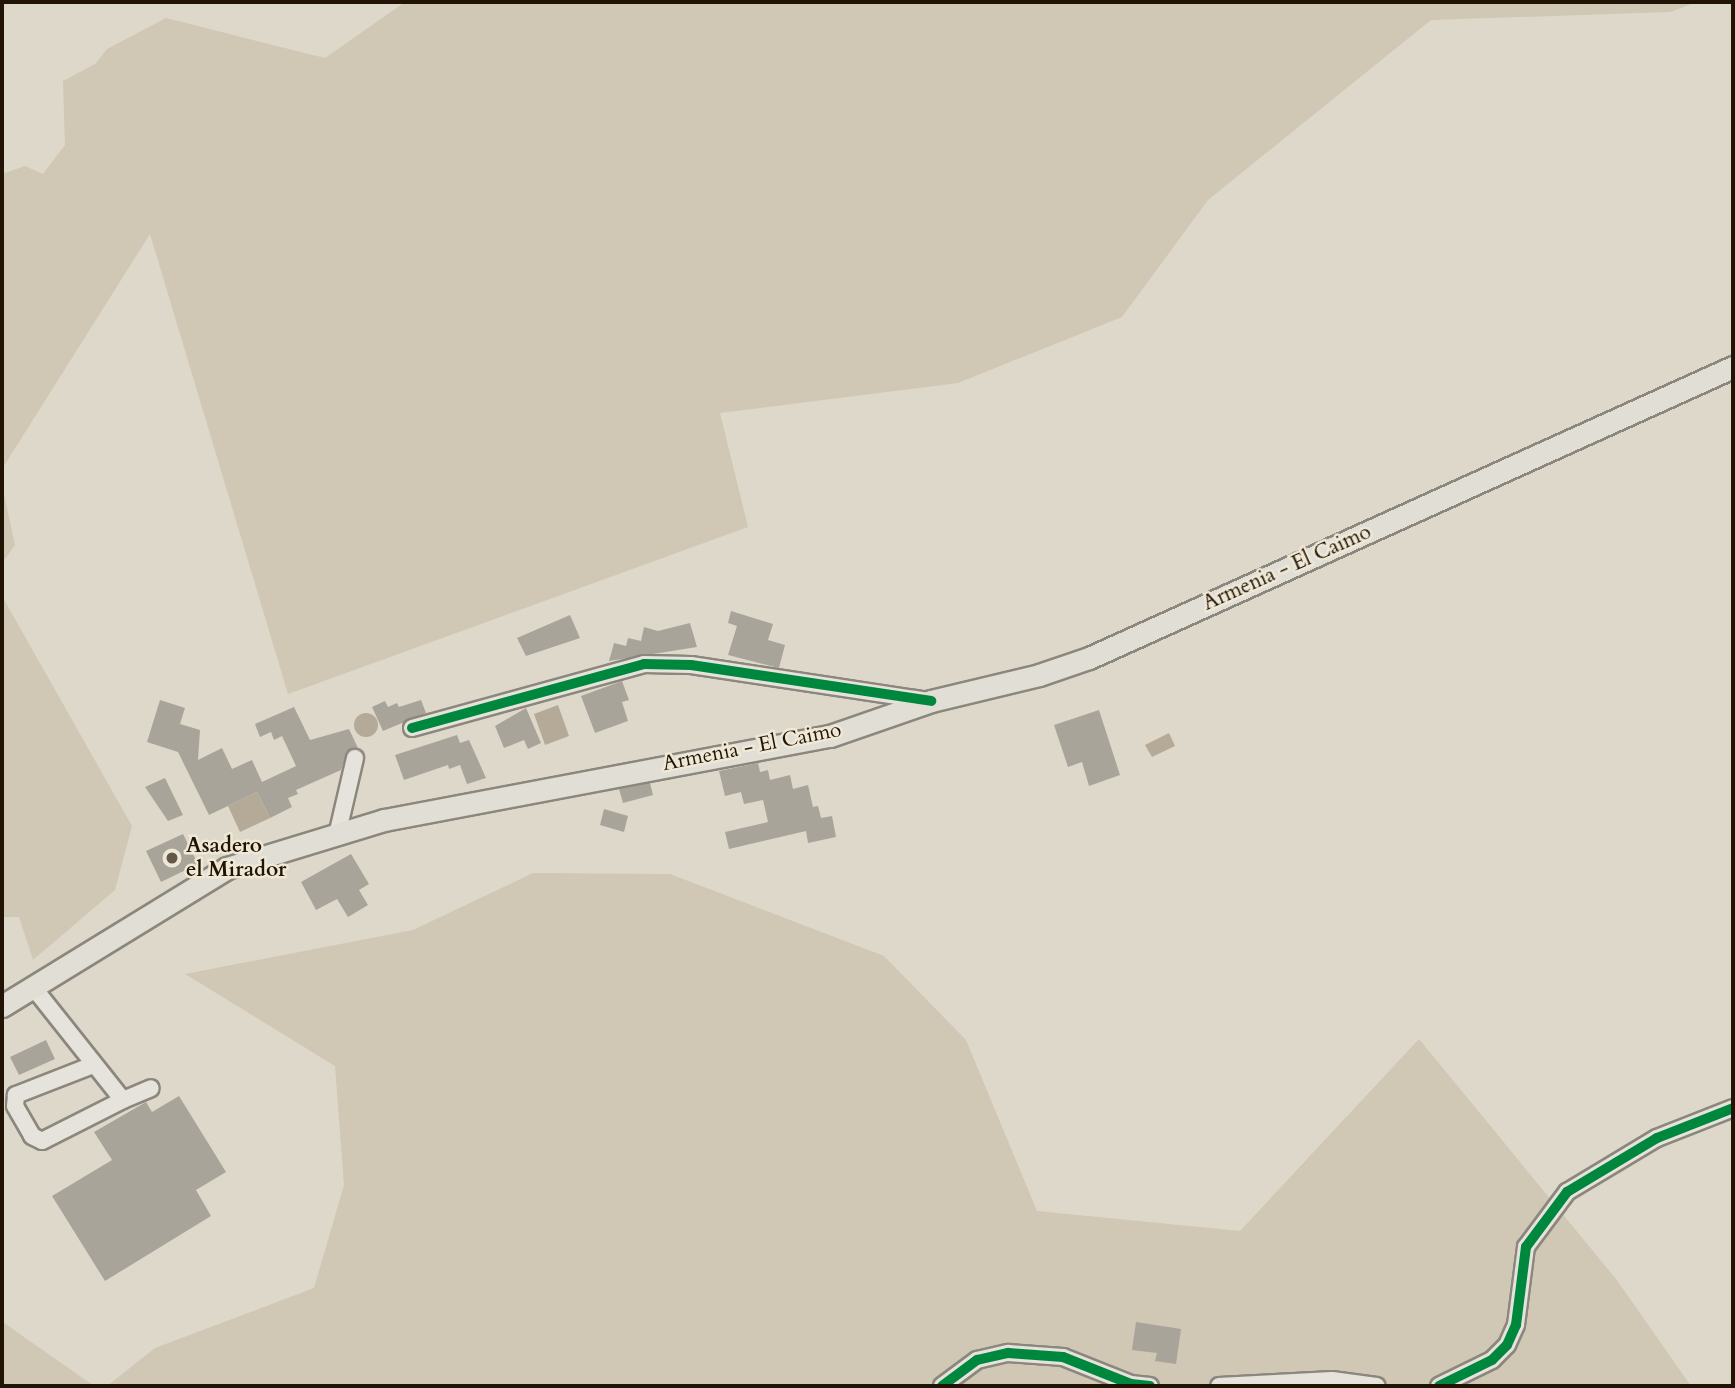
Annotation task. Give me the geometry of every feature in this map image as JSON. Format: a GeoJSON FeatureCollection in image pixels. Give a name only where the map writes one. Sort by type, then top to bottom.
{"type":"FeatureCollection","features":[{"type":"Feature","properties":{"kind":"main road","name":"Armenia - El Caimo"},"geometry":{"type":"LineString","coordinates":[[2,1006],[135,920],[228,868],[338,831],[517,791],[830,736],[932,701],[1039,675],[1088,658],[1733,368]]}},
{"type":"Feature","properties":{"kind":"street"},"geometry":{"type":"LineString","coordinates":[[412,728],[644,664],[691,665],[932,701]]}},
{"type":"Feature","properties":{"kind":"street"},"geometry":{"type":"LineString","coordinates":[[338,831],[355,758]]}},
{"type":"Feature","properties":{"kind":"street"},"geometry":{"type":"LineString","coordinates":[[33,988],[123,1100]]}},
{"type":"Feature","properties":{"kind":"street"},"geometry":{"type":"LineString","coordinates":[[93,1065],[16,1094],[15,1106],[32,1136],[42,1141],[151,1088]]}},
{"type":"Feature","properties":{"kind":"street"},"geometry":{"type":"LineString","coordinates":[[1439,1386],[1492,1360],[1507,1345],[1516,1325],[1526,1247],[1566,1192],[1657,1138],[1733,1108]]}},
{"type":"Feature","properties":{"kind":"street"},"geometry":{"type":"LineString","coordinates":[[942,1386],[965,1366],[1008,1353],[1063,1357],[1131,1384],[1150,1386]]}},
{"type":"Feature","properties":{"kind":"street"},"geometry":{"type":"LineString","coordinates":[[1219,1386],[1332,1380],[1377,1386]]}},
{"type":"Feature","properties":{"kind":"shaded area"},"geometry":{"type":"Polygon","coordinates":[[[405,2],[1697,2],[1670,12],[1431,20],[1208,200],[1122,317],[958,383],[720,413],[748,527],[288,694],[150,234],[2,469],[2,174],[25,166],[43,174],[65,145],[63,81],[95,64],[107,49],[166,18],[325,58],[405,2]]]}},
{"type":"Feature","properties":{"kind":"shaded area"},"geometry":{"type":"Polygon","coordinates":[[[2,485],[15,545],[2,563],[2,485]]]}},
{"type":"Feature","properties":{"kind":"shaded area"},"geometry":{"type":"Polygon","coordinates":[[[2,596],[132,826],[115,890],[33,960],[19,917],[2,917],[2,596]]]}},
{"type":"Feature","properties":{"kind":"shaded area"},"geometry":{"type":"Polygon","coordinates":[[[558,705],[569,736],[545,745],[534,714],[558,705]]]}},
{"type":"Feature","properties":{"kind":"shaded area"},"geometry":{"type":"Polygon","coordinates":[[[366,713],[375,716],[378,725],[375,734],[366,737],[357,734],[354,725],[357,716],[366,713]]]}},
{"type":"Feature","properties":{"kind":"shaded area"},"geometry":{"type":"Polygon","coordinates":[[[1169,733],[1175,746],[1152,757],[1145,745],[1169,733]]]}},
{"type":"Feature","properties":{"kind":"shaded area"},"geometry":{"type":"Polygon","coordinates":[[[257,792],[270,818],[240,832],[228,806],[257,792]]]}},
{"type":"Feature","properties":{"kind":"shaded area"},"geometry":{"type":"Polygon","coordinates":[[[533,873],[670,874],[884,956],[966,1040],[1037,1211],[1240,1231],[1419,1039],[1616,1279],[1691,1386],[107,1386],[155,1348],[314,1288],[344,1185],[335,1066],[185,974],[413,930],[533,873]]]}},
{"type":"Feature","properties":{"kind":"shaded area"},"geometry":{"type":"Polygon","coordinates":[[[4,1323],[94,1386],[2,1386],[4,1323]]]}},
{"type":"Feature","properties":{"kind":"building"},"geometry":{"type":"Polygon","coordinates":[[[731,611],[773,624],[768,640],[785,645],[779,668],[728,655],[737,626],[728,623],[731,611]]]}},
{"type":"Feature","properties":{"kind":"building"},"geometry":{"type":"Polygon","coordinates":[[[570,615],[580,638],[526,656],[517,638],[570,615]]]}},
{"type":"Feature","properties":{"kind":"building"},"geometry":{"type":"Polygon","coordinates":[[[690,623],[697,647],[609,661],[614,643],[626,646],[628,638],[641,641],[644,627],[658,631],[690,623]]]}},
{"type":"Feature","properties":{"kind":"building"},"geometry":{"type":"Polygon","coordinates":[[[622,681],[629,700],[622,702],[628,721],[595,733],[581,696],[622,681]]]}},
{"type":"Feature","properties":{"kind":"building"},"geometry":{"type":"Polygon","coordinates":[[[160,700],[185,708],[180,724],[200,730],[198,760],[222,748],[232,769],[252,760],[262,782],[296,766],[282,736],[274,740],[271,732],[260,737],[255,724],[294,707],[310,740],[349,729],[358,748],[347,751],[341,770],[296,790],[298,794],[288,798],[292,807],[270,818],[257,792],[209,815],[178,752],[147,742],[160,700]]]}},
{"type":"Feature","properties":{"kind":"building"},"geometry":{"type":"Polygon","coordinates":[[[421,700],[426,713],[383,731],[372,707],[385,701],[388,707],[397,703],[399,707],[421,700]]]}},
{"type":"Feature","properties":{"kind":"building"},"geometry":{"type":"Polygon","coordinates":[[[526,708],[541,743],[528,749],[524,740],[504,748],[495,726],[526,708]]]}},
{"type":"Feature","properties":{"kind":"building"},"geometry":{"type":"Polygon","coordinates":[[[1099,710],[1120,775],[1089,786],[1082,762],[1068,767],[1054,725],[1099,710]]]}},
{"type":"Feature","properties":{"kind":"building"},"geometry":{"type":"Polygon","coordinates":[[[457,735],[460,743],[469,740],[486,778],[467,784],[460,765],[449,769],[448,765],[404,780],[395,755],[457,735]]]}},
{"type":"Feature","properties":{"kind":"building"},"geometry":{"type":"Polygon","coordinates":[[[758,763],[760,772],[768,770],[770,780],[790,775],[793,789],[808,785],[813,807],[818,806],[821,818],[832,816],[836,837],[808,843],[806,831],[729,849],[725,832],[768,822],[763,800],[744,804],[741,792],[725,796],[719,771],[758,763]]]}},
{"type":"Feature","properties":{"kind":"building"},"geometry":{"type":"Polygon","coordinates":[[[165,778],[183,815],[168,821],[145,787],[165,778]]]}},
{"type":"Feature","properties":{"kind":"building"},"geometry":{"type":"Polygon","coordinates":[[[650,783],[653,795],[623,803],[619,789],[650,783]]]}},
{"type":"Feature","properties":{"kind":"building"},"geometry":{"type":"Polygon","coordinates":[[[604,809],[628,816],[624,832],[600,825],[604,809]]]}},
{"type":"Feature","properties":{"kind":"building","name":"Asadero el Mirador"},"geometry":{"type":"Polygon","coordinates":[[[183,834],[198,864],[161,882],[146,851],[183,834]]]}},
{"type":"Feature","properties":{"kind":"building"},"geometry":{"type":"Polygon","coordinates":[[[351,854],[369,884],[359,890],[368,905],[348,917],[337,899],[316,910],[301,882],[351,854]]]}},
{"type":"Feature","properties":{"kind":"building"},"geometry":{"type":"Polygon","coordinates":[[[46,1040],[55,1059],[19,1075],[10,1057],[46,1040]]]}},
{"type":"Feature","properties":{"kind":"building"},"geometry":{"type":"Polygon","coordinates":[[[179,1096],[226,1172],[196,1190],[211,1216],[105,1281],[52,1196],[112,1160],[94,1132],[146,1102],[152,1112],[179,1096]]]}},
{"type":"Feature","properties":{"kind":"building"},"geometry":{"type":"Polygon","coordinates":[[[1136,1322],[1181,1329],[1176,1364],[1155,1361],[1157,1353],[1132,1350],[1136,1322]]]}},
{"type":"Feature","properties":{"kind":"cycle path"},"geometry":{"type":"LineString","coordinates":[[412,728],[644,664],[691,665],[931,701]]}},
{"type":"Feature","properties":{"kind":"cycle path"},"geometry":{"type":"LineString","coordinates":[[1439,1386],[1492,1360],[1507,1345],[1516,1325],[1526,1247],[1567,1192],[1657,1138],[1733,1108]]}},
{"type":"Feature","properties":{"kind":"cycle path"},"geometry":{"type":"LineString","coordinates":[[942,1386],[977,1360],[1008,1353],[1063,1357],[1131,1384],[1150,1386]]}},
{"type":"Feature","properties":{"kind":"place","name":"Asadero el Mirador"},"geometry":{"type":"Point","coordinates":[172,858]}}]}
